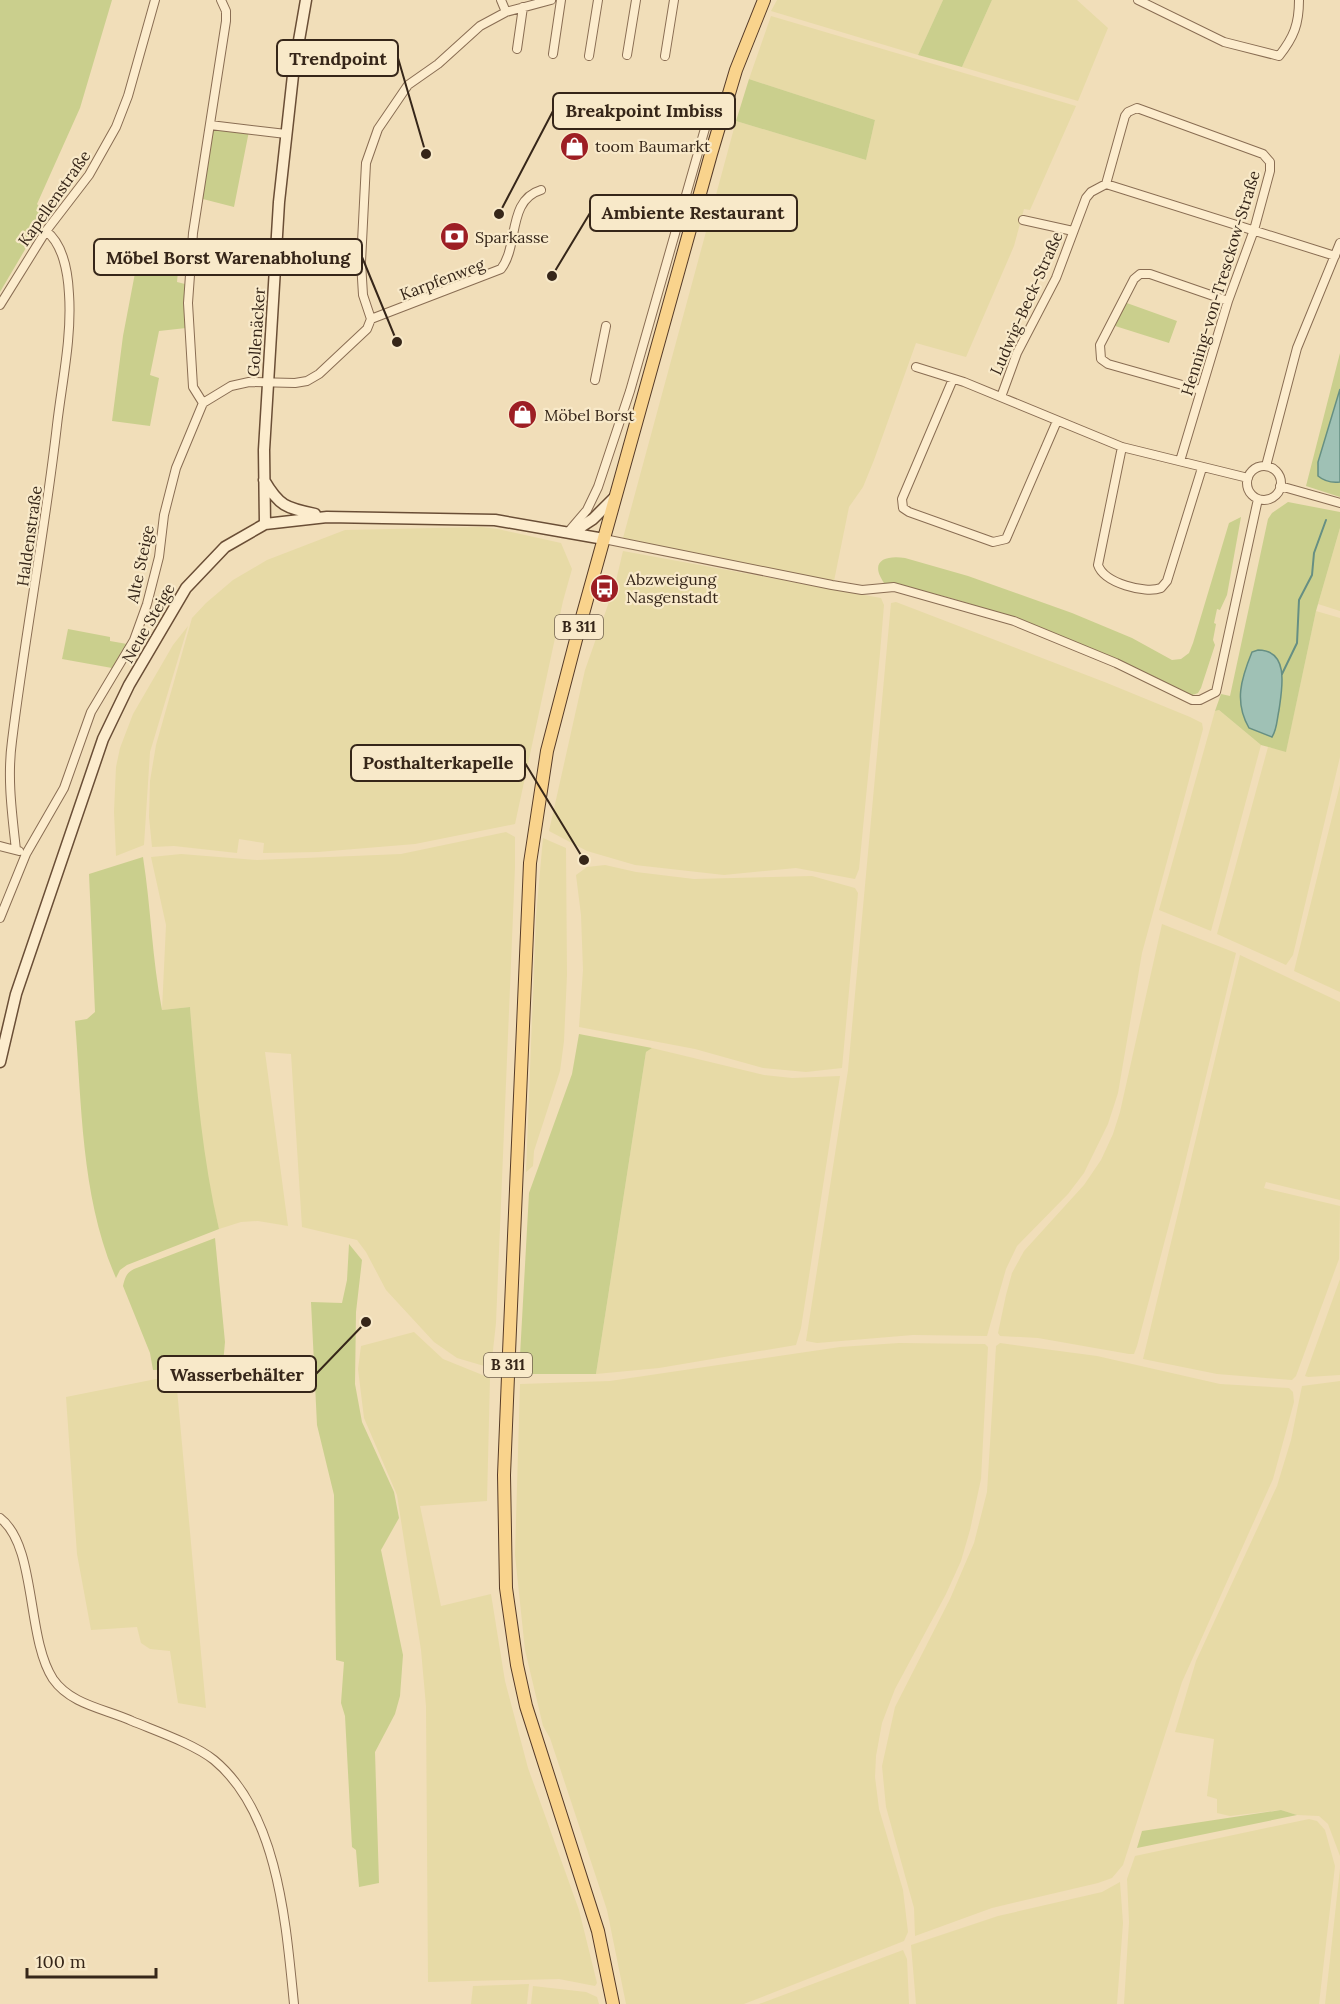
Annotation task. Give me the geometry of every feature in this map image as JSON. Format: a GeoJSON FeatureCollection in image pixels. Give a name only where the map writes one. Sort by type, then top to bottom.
{"type":"FeatureCollection","features":[{"type":"Feature","properties":{"kind":"main road","name":"Gollenäcker"},"geometry":{"type":"LineString","coordinates":[[265,524],[263,479],[267,383],[286,134],[306,0]]}},
{"type":"Feature","properties":{"kind":"main road","name":"B 311"},"geometry":{"type":"LineString","coordinates":[[613,2004],[598,1931],[526,1706],[511,1626],[504,1550],[508,1376],[533,829],[549,741],[603,539],[736,70],[764,0]]}},
{"type":"Feature","properties":{"kind":"main road"},"geometry":{"type":"LineString","coordinates":[[263,479],[273,497],[283,506],[327,517]]}},
{"type":"Feature","properties":{"kind":"main road"},"geometry":{"type":"LineString","coordinates":[[571,531],[594,519],[616,497]]}},
{"type":"Feature","properties":{"kind":"main road","name":"Neue Steige"},"geometry":{"type":"LineString","coordinates":[[0,1062],[16,993],[83,790],[113,715],[190,583],[225,547],[265,524],[327,517],[495,520],[571,531],[603,539]]}},
{"type":"Feature","properties":{"kind":"street","name":"Kapellenstraße"},"geometry":{"type":"LineString","coordinates":[[0,305],[46,231],[89,175],[116,127],[128,96],[155,0]]}},
{"type":"Feature","properties":{"kind":"street"},"geometry":{"type":"LineString","coordinates":[[221,0],[226,11],[226,21],[193,233],[188,303],[194,387],[203,403],[231,386],[249,382],[295,383],[319,374],[367,329],[371,319],[363,295],[361,262],[366,163],[378,129],[408,85],[446,57],[480,26],[506,12],[551,0]]}},
{"type":"Feature","properties":{"kind":"street"},"geometry":{"type":"LineString","coordinates":[[501,0],[506,12]]}},
{"type":"Feature","properties":{"kind":"street"},"geometry":{"type":"LineString","coordinates":[[553,54],[561,0]]}},
{"type":"Feature","properties":{"kind":"street"},"geometry":{"type":"LineString","coordinates":[[589,56],[598,0]]}},
{"type":"Feature","properties":{"kind":"street"},"geometry":{"type":"LineString","coordinates":[[627,55],[636,0]]}},
{"type":"Feature","properties":{"kind":"street"},"geometry":{"type":"LineString","coordinates":[[664,56],[674,0]]}},
{"type":"Feature","properties":{"kind":"street"},"geometry":{"type":"LineString","coordinates":[[1138,0],[1224,42],[1280,56],[1293,38],[1299,19],[1299,0]]}},
{"type":"Feature","properties":{"kind":"street"},"geometry":{"type":"LineString","coordinates":[[517,49],[523,7]]}},
{"type":"Feature","properties":{"kind":"street","name":"Henning-von-Tresckow-Straße"},"geometry":{"type":"LineString","coordinates":[[1107,184],[1125,116],[1132,109],[1143,109],[1266,157],[1270,171],[1254,230],[1228,301],[1179,461]]}},
{"type":"Feature","properties":{"kind":"street"},"geometry":{"type":"LineString","coordinates":[[571,531],[587,510],[598,487],[630,391],[710,111]]}},
{"type":"Feature","properties":{"kind":"street"},"geometry":{"type":"LineString","coordinates":[[210,124],[286,134]]}},
{"type":"Feature","properties":{"kind":"street"},"geometry":{"type":"LineString","coordinates":[[1107,184],[1335,256]]}},
{"type":"Feature","properties":{"kind":"street","name":"Ludwig-Beck-Straße"},"geometry":{"type":"LineString","coordinates":[[1001,397],[1017,353],[1056,278],[1086,198],[1091,192],[1107,184]]}},
{"type":"Feature","properties":{"kind":"street","name":"Karpfenweg"},"geometry":{"type":"LineString","coordinates":[[371,319],[501,269],[508,258],[521,204],[528,196],[541,190]]}},
{"type":"Feature","properties":{"kind":"street"},"geometry":{"type":"LineString","coordinates":[[1023,220],[1072,231]]}},
{"type":"Feature","properties":{"kind":"street","name":"Haldenstraße"},"geometry":{"type":"LineString","coordinates":[[16,850],[9,779],[12,741],[46,523],[69,316],[68,277],[56,242],[46,231]]}},
{"type":"Feature","properties":{"kind":"street"},"geometry":{"type":"LineString","coordinates":[[1266,466],[1297,348],[1340,243]]}},
{"type":"Feature","properties":{"kind":"street"},"geometry":{"type":"LineString","coordinates":[[1200,390],[1108,364],[1101,359],[1100,345],[1134,279],[1140,274],[1150,274],[1228,301]]}},
{"type":"Feature","properties":{"kind":"street"},"geometry":{"type":"LineString","coordinates":[[595,380],[606,326]]}},
{"type":"Feature","properties":{"kind":"street"},"geometry":{"type":"LineString","coordinates":[[916,367],[1001,397],[1122,447],[1248,478]]}},
{"type":"Feature","properties":{"kind":"street"},"geometry":{"type":"LineString","coordinates":[[953,379],[902,499],[903,508],[909,512],[993,542],[1006,539],[1010,535],[1058,421]]}},
{"type":"Feature","properties":{"kind":"street","name":"Alte Steige"},"geometry":{"type":"LineString","coordinates":[[0,918],[26,854],[64,788],[91,712],[134,640],[156,568],[164,515],[176,468],[203,403]]}},
{"type":"Feature","properties":{"kind":"street"},"geometry":{"type":"LineString","coordinates":[[1122,447],[1098,565],[1105,576],[1141,591],[1161,588],[1167,580],[1202,468]]}},
{"type":"Feature","properties":{"kind":"street"},"geometry":{"type":"LineString","coordinates":[[1266,466],[1278,473],[1280,486],[1272,498],[1258,499],[1248,488],[1248,478],[1253,470],[1266,466]]}},
{"type":"Feature","properties":{"kind":"street"},"geometry":{"type":"LineString","coordinates":[[1280,486],[1340,503]]}},
{"type":"Feature","properties":{"kind":"street"},"geometry":{"type":"LineString","coordinates":[[603,539],[862,590],[894,587],[1014,621],[1116,663],[1192,700],[1200,700],[1216,692],[1258,499]]}},
{"type":"Feature","properties":{"kind":"street"},"geometry":{"type":"LineString","coordinates":[[0,846],[26,854]]}},
{"type":"Feature","properties":{"kind":"street"},"geometry":{"type":"LineString","coordinates":[[0,1518],[9,1525],[21,1551],[41,1652],[60,1688],[97,1709],[129,1719],[207,1756],[233,1779],[254,1815],[273,1860],[294,2004]]}},
{"type":"Feature","properties":{"kind":"shaded area"},"geometry":{"type":"Polygon","coordinates":[[[777,0],[943,0],[918,55],[771,11],[777,0]]]}},
{"type":"Feature","properties":{"kind":"shaded area"},"geometry":{"type":"Polygon","coordinates":[[[992,0],[1077,0],[1108,28],[1078,101],[962,67],[992,0]]]}},
{"type":"Feature","properties":{"kind":"shaded area"},"geometry":{"type":"Polygon","coordinates":[[[771,16],[1076,106],[1030,210],[1024,209],[1014,246],[966,357],[916,343],[863,487],[849,507],[834,581],[697,556],[625,541],[623,538],[736,121],[866,160],[875,120],[749,79],[771,16]]]}},
{"type":"Feature","properties":{"kind":"shaded area"},"geometry":{"type":"Polygon","coordinates":[[[481,527],[561,543],[572,569],[563,601],[515,824],[415,844],[318,852],[263,853],[264,843],[239,839],[237,853],[174,846],[152,847],[149,817],[150,781],[156,745],[192,618],[206,603],[233,580],[267,560],[345,530],[481,527]]]}},
{"type":"Feature","properties":{"kind":"shaded area"},"geometry":{"type":"Polygon","coordinates":[[[1340,528],[1340,611],[1318,604],[1340,528]]]}},
{"type":"Feature","properties":{"kind":"shaded area"},"geometry":{"type":"Polygon","coordinates":[[[623,551],[881,598],[884,605],[880,653],[859,869],[855,879],[796,868],[724,875],[635,865],[587,851],[549,831],[585,670],[615,585],[623,551]]]}},
{"type":"Feature","properties":{"kind":"shaded area"},"geometry":{"type":"Polygon","coordinates":[[[896,602],[1190,717],[1202,723],[1203,729],[1142,953],[1118,1093],[1108,1124],[1084,1173],[1068,1194],[1017,1246],[1006,1269],[987,1336],[913,1335],[817,1343],[806,1341],[848,1070],[891,603],[896,602]]]}},
{"type":"Feature","properties":{"kind":"shaded area"},"geometry":{"type":"Polygon","coordinates":[[[1316,611],[1340,618],[1340,757],[1293,955],[1286,965],[1217,934],[1268,747],[1286,751],[1316,611]]]}},
{"type":"Feature","properties":{"kind":"shaded area"},"geometry":{"type":"Polygon","coordinates":[[[188,626],[150,752],[144,845],[116,856],[114,812],[116,767],[120,748],[133,714],[173,645],[188,626]]]}},
{"type":"Feature","properties":{"kind":"shaded area"},"geometry":{"type":"Polygon","coordinates":[[[1219,710],[1261,745],[1211,931],[1159,910],[1215,711],[1219,710]]]}},
{"type":"Feature","properties":{"kind":"shaded area"},"geometry":{"type":"Polygon","coordinates":[[[1340,785],[1340,992],[1294,971],[1340,785]]]}},
{"type":"Feature","properties":{"kind":"shaded area"},"geometry":{"type":"Polygon","coordinates":[[[506,832],[515,837],[515,867],[496,1323],[491,1368],[457,1358],[434,1342],[386,1290],[357,1240],[302,1227],[291,1054],[265,1052],[288,1226],[258,1221],[241,1222],[219,1229],[209,1188],[197,1101],[190,1007],[162,1010],[166,925],[151,857],[181,854],[257,860],[401,854],[506,832]]]}},
{"type":"Feature","properties":{"kind":"shaded area"},"geometry":{"type":"Polygon","coordinates":[[[543,838],[566,848],[567,975],[564,1041],[560,1071],[534,1151],[533,1166],[526,1172],[536,916],[543,838]]]}},
{"type":"Feature","properties":{"kind":"shaded area"},"geometry":{"type":"Polygon","coordinates":[[[605,865],[636,872],[694,879],[812,876],[855,888],[858,893],[842,1068],[806,1072],[763,1068],[695,1049],[579,1027],[583,970],[581,915],[576,875],[587,867],[605,865]]]}},
{"type":"Feature","properties":{"kind":"shaded area"},"geometry":{"type":"Polygon","coordinates":[[[1162,924],[1236,953],[1180,1183],[1134,1354],[1038,1338],[1000,1336],[998,1333],[1012,1273],[1024,1251],[1084,1185],[1101,1160],[1113,1134],[1120,1112],[1162,924]]]}},
{"type":"Feature","properties":{"kind":"shaded area"},"geometry":{"type":"Polygon","coordinates":[[[1240,955],[1340,1002],[1340,1200],[1266,1182],[1264,1188],[1340,1206],[1339,1259],[1296,1376],[1292,1380],[1217,1374],[1143,1359],[1240,955]]]}},
{"type":"Feature","properties":{"kind":"shaded area"},"geometry":{"type":"Polygon","coordinates":[[[652,1048],[764,1075],[792,1078],[840,1076],[801,1328],[796,1345],[659,1368],[596,1374],[646,1052],[652,1048]]]}},
{"type":"Feature","properties":{"kind":"shaded area"},"geometry":{"type":"Polygon","coordinates":[[[1340,1279],[1340,1375],[1305,1376],[1340,1279]]]}},
{"type":"Feature","properties":{"kind":"shaded area"},"geometry":{"type":"Polygon","coordinates":[[[414,1332],[443,1359],[490,1378],[487,1501],[420,1506],[441,1606],[491,1594],[505,1681],[528,1768],[579,1910],[597,1983],[595,1986],[559,1979],[428,1982],[426,1706],[421,1650],[397,1495],[364,1418],[358,1369],[361,1346],[414,1332]]]}},
{"type":"Feature","properties":{"kind":"shaded area"},"geometry":{"type":"Polygon","coordinates":[[[899,1343],[985,1344],[988,1347],[981,1479],[970,1530],[961,1561],[946,1594],[895,1689],[882,1723],[876,1756],[875,1777],[879,1809],[903,1890],[908,1932],[904,1941],[744,2004],[626,2004],[607,1910],[550,1738],[543,1726],[525,1650],[515,1555],[520,1384],[610,1381],[840,1347],[899,1343]]]}},
{"type":"Feature","properties":{"kind":"shaded area"},"geometry":{"type":"Polygon","coordinates":[[[1000,1343],[1097,1356],[1220,1384],[1289,1388],[1293,1392],[1294,1402],[1273,1479],[1182,1682],[1123,1865],[1112,1878],[1098,1883],[992,1908],[915,1936],[914,1908],[886,1807],[882,1766],[895,1707],[950,1599],[974,1543],[987,1492],[996,1346],[1000,1343]]]}},
{"type":"Feature","properties":{"kind":"shaded area"},"geometry":{"type":"Polygon","coordinates":[[[171,1376],[176,1378],[206,1708],[178,1703],[170,1651],[150,1649],[141,1643],[137,1627],[91,1630],[77,1554],[66,1397],[171,1376]]]}},
{"type":"Feature","properties":{"kind":"shaded area"},"geometry":{"type":"Polygon","coordinates":[[[1340,1381],[1340,1856],[1328,1824],[1319,1816],[1297,1815],[1281,1810],[1230,1816],[1217,1813],[1217,1799],[1207,1796],[1214,1739],[1175,1732],[1196,1661],[1277,1486],[1291,1440],[1302,1386],[1340,1381]]]}},
{"type":"Feature","properties":{"kind":"shaded area"},"geometry":{"type":"Polygon","coordinates":[[[1309,1819],[1317,1821],[1325,1830],[1335,1866],[1319,2004],[1124,2004],[1129,1922],[1127,1879],[1135,1856],[1309,1819]]]}},
{"type":"Feature","properties":{"kind":"shaded area"},"geometry":{"type":"Polygon","coordinates":[[[1340,1869],[1340,2004],[1325,2004],[1340,1869]]]}},
{"type":"Feature","properties":{"kind":"shaded area"},"geometry":{"type":"Polygon","coordinates":[[[1120,1882],[1123,1923],[1117,2004],[916,2004],[911,1945],[998,1916],[1102,1892],[1120,1882]]]}},
{"type":"Feature","properties":{"kind":"shaded area"},"geometry":{"type":"Polygon","coordinates":[[[903,1950],[907,1959],[909,2004],[759,2004],[903,1950]]]}},
{"type":"Feature","properties":{"kind":"shaded area"},"geometry":{"type":"Polygon","coordinates":[[[529,1984],[527,2004],[471,2004],[473,1986],[529,1984]]]}},
{"type":"Feature","properties":{"kind":"shaded area"},"geometry":{"type":"Polygon","coordinates":[[[533,1986],[586,1992],[597,1997],[599,2004],[531,2004],[533,1986]]]}},
{"type":"Feature","properties":{"kind":"green space"},"geometry":{"type":"Polygon","coordinates":[[[0,0],[112,0],[80,108],[37,204],[46,214],[0,292],[0,0]]]}},
{"type":"Feature","properties":{"kind":"green space"},"geometry":{"type":"Polygon","coordinates":[[[943,0],[992,0],[962,67],[918,55],[943,0]]]}},
{"type":"Feature","properties":{"kind":"green space"},"geometry":{"type":"Polygon","coordinates":[[[749,79],[875,120],[866,160],[736,121],[749,79]]]}},
{"type":"Feature","properties":{"kind":"green space"},"geometry":{"type":"Polygon","coordinates":[[[210,125],[249,131],[234,207],[199,198],[210,125]]]}},
{"type":"Feature","properties":{"kind":"green space"},"geometry":{"type":"Polygon","coordinates":[[[139,252],[179,260],[177,282],[185,284],[186,328],[159,331],[150,375],[159,378],[150,426],[112,421],[123,336],[139,252]]]}},
{"type":"Feature","properties":{"kind":"green space"},"geometry":{"type":"Polygon","coordinates":[[[1124,302],[1177,321],[1169,343],[1112,325],[1124,302]]]}},
{"type":"Feature","properties":{"kind":"green space"},"geometry":{"type":"Polygon","coordinates":[[[1340,353],[1340,497],[1306,486],[1340,353]]]}},
{"type":"Feature","properties":{"kind":"green space"},"geometry":{"type":"Polygon","coordinates":[[[1288,502],[1340,512],[1340,528],[1316,611],[1286,752],[1261,745],[1219,710],[1215,711],[1221,694],[1230,696],[1268,519],[1272,513],[1288,502]]]}},
{"type":"Feature","properties":{"kind":"green space"},"geometry":{"type":"Polygon","coordinates":[[[1241,517],[1227,595],[1220,610],[1217,609],[1214,623],[1216,624],[1213,640],[1215,645],[1201,688],[1198,693],[1190,696],[1041,629],[964,602],[884,583],[878,569],[881,561],[898,557],[968,576],[1072,613],[1132,638],[1172,660],[1181,659],[1189,653],[1193,643],[1229,523],[1241,517]]]}},
{"type":"Feature","properties":{"kind":"green space"},"geometry":{"type":"Polygon","coordinates":[[[68,629],[110,637],[110,641],[127,644],[112,668],[62,659],[68,629]]]}},
{"type":"Feature","properties":{"kind":"green space"},"geometry":{"type":"Polygon","coordinates":[[[143,857],[162,1010],[190,1007],[204,1146],[219,1229],[127,1265],[120,1270],[116,1278],[104,1247],[89,1184],[75,1021],[87,1019],[95,1012],[89,874],[143,857]]]}},
{"type":"Feature","properties":{"kind":"green space"},"geometry":{"type":"Polygon","coordinates":[[[579,1034],[652,1048],[646,1052],[596,1374],[519,1374],[529,1193],[572,1074],[579,1034]]]}},
{"type":"Feature","properties":{"kind":"green space"},"geometry":{"type":"Polygon","coordinates":[[[215,1238],[225,1342],[223,1364],[197,1373],[185,1369],[153,1370],[150,1353],[123,1286],[126,1276],[134,1269],[215,1238]]]}},
{"type":"Feature","properties":{"kind":"green space"},"geometry":{"type":"Polygon","coordinates":[[[349,1244],[362,1260],[356,1312],[355,1384],[362,1422],[394,1492],[399,1518],[381,1550],[403,1655],[400,1696],[395,1714],[375,1752],[379,1883],[359,1887],[356,1850],[352,1847],[345,1716],[341,1703],[344,1662],[336,1660],[334,1495],[317,1425],[311,1302],[342,1303],[347,1280],[349,1244]]]}},
{"type":"Feature","properties":{"kind":"green space"},"geometry":{"type":"Polygon","coordinates":[[[1281,1810],[1297,1815],[1137,1848],[1142,1831],[1281,1810]]]}},
{"type":"Feature","properties":{"kind":"water"},"geometry":{"type":"Polygon","coordinates":[[[1340,389],[1340,482],[1334,482],[1318,476],[1318,462],[1340,389]]]}},
{"type":"Feature","properties":{"kind":"water"},"geometry":{"type":"Polygon","coordinates":[[[1258,650],[1275,656],[1282,672],[1279,710],[1272,737],[1249,728],[1240,700],[1242,681],[1252,652],[1258,650]]]}},
{"type":"Feature","properties":{"kind":"waterway"},"geometry":{"type":"LineString","coordinates":[[1282,674],[1297,643],[1299,600],[1312,575],[1314,553],[1326,520]]}},
{"type":"Feature","properties":{"kind":"place","name":"toom Baumarkt"},"geometry":{"type":"Point","coordinates":[574,146]}},
{"type":"Feature","properties":{"kind":"place","name":"Trendpoint"},"geometry":{"type":"Point","coordinates":[426,154]}},
{"type":"Feature","properties":{"kind":"place","name":"Breakpoint Imbiss"},"geometry":{"type":"Point","coordinates":[499,214]}},
{"type":"Feature","properties":{"kind":"place","name":"Sparkasse"},"geometry":{"type":"Point","coordinates":[454,237]}},
{"type":"Feature","properties":{"kind":"place","name":"Ambiente Restaurant"},"geometry":{"type":"Point","coordinates":[552,276]}},
{"type":"Feature","properties":{"kind":"place","name":"Möbel Borst Warenabholung"},"geometry":{"type":"Point","coordinates":[397,342]}},
{"type":"Feature","properties":{"kind":"place","name":"Möbel Borst"},"geometry":{"type":"Point","coordinates":[523,415]}},
{"type":"Feature","properties":{"kind":"place","name":"Abzweigung Nasgenstadt"},"geometry":{"type":"Point","coordinates":[605,588]}},
{"type":"Feature","properties":{"kind":"place","name":"Posthalterkapelle"},"geometry":{"type":"Point","coordinates":[584,860]}},
{"type":"Feature","properties":{"kind":"place","name":"Wasserbehälter"},"geometry":{"type":"Point","coordinates":[366,1322]}}]}
